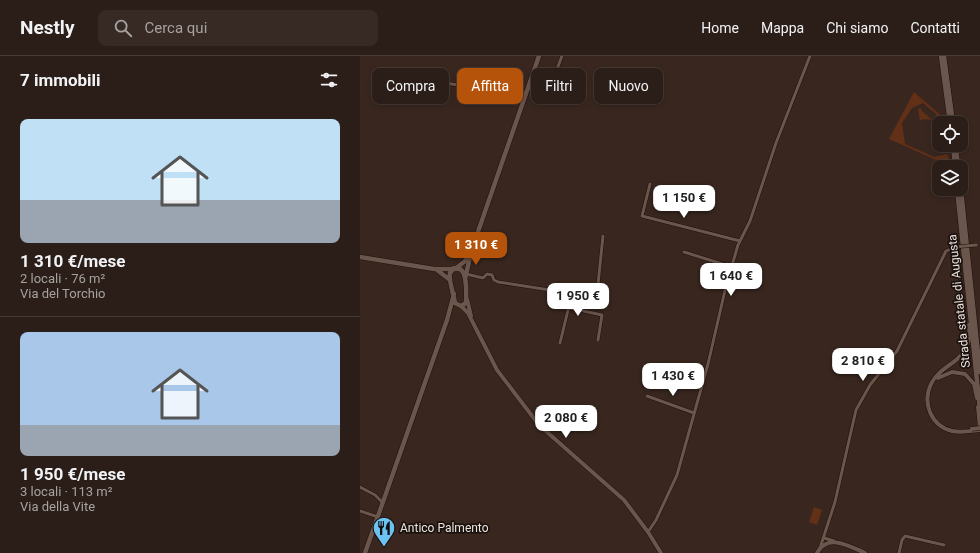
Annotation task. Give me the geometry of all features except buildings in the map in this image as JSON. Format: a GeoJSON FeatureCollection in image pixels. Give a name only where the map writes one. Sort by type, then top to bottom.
{"type":"FeatureCollection","features":[{"type":"Feature","properties":{"kind":"main road"},"geometry":{"type":"LineString","coordinates":[[465,277],[472,249],[539,56]]}},
{"type":"Feature","properties":{"kind":"main road"},"geometry":{"type":"LineString","coordinates":[[941,56],[949,116]]}},
{"type":"Feature","properties":{"kind":"main road"},"geometry":{"type":"LineString","coordinates":[[944,56],[952,116]]}},
{"type":"Feature","properties":{"kind":"main road","name":"Strada statale di Augusta"},"geometry":{"type":"LineString","coordinates":[[958,196],[980,410]]}},
{"type":"Feature","properties":{"kind":"main road","name":"Strada statale di Augusta"},"geometry":{"type":"LineString","coordinates":[[962,196],[980,372]]}},
{"type":"Feature","properties":{"kind":"main road"},"geometry":{"type":"LineString","coordinates":[[460,306],[455,303],[450,280],[450,272],[466,261],[472,249]]}},
{"type":"Feature","properties":{"kind":"main road"},"geometry":{"type":"LineString","coordinates":[[360,257],[434,269],[455,268],[463,271],[465,277],[466,303],[452,311],[447,320]]}},
{"type":"Feature","properties":{"kind":"main road"},"geometry":{"type":"LineString","coordinates":[[434,269],[441,272],[450,280]]}},
{"type":"Feature","properties":{"kind":"main road"},"geometry":{"type":"LineString","coordinates":[[365,553],[447,320],[454,294]]}},
{"type":"Feature","properties":{"kind":"street"},"geometry":{"type":"LineString","coordinates":[[557,68],[562,56]]}},
{"type":"Feature","properties":{"kind":"street"},"geometry":{"type":"LineString","coordinates":[[648,532],[656,520],[677,475],[740,241],[750,221],[774,149],[810,56]]}},
{"type":"Feature","properties":{"kind":"street"},"geometry":{"type":"LineString","coordinates":[[449,84],[518,95],[524,99]]}},
{"type":"Feature","properties":{"kind":"street"},"geometry":{"type":"LineString","coordinates":[[650,184],[642,216],[740,241]]}},
{"type":"Feature","properties":{"kind":"street"},"geometry":{"type":"LineString","coordinates":[[465,277],[483,278],[487,274],[492,275],[496,281],[595,297],[597,294],[604,236]]}},
{"type":"Feature","properties":{"kind":"street"},"geometry":{"type":"LineString","coordinates":[[818,551],[824,538],[835,502],[856,410],[870,385],[897,351],[946,251],[955,247],[980,244]]}},
{"type":"Feature","properties":{"kind":"street"},"geometry":{"type":"LineString","coordinates":[[684,252],[732,267]]}},
{"type":"Feature","properties":{"kind":"street"},"geometry":{"type":"LineString","coordinates":[[965,265],[965,282],[970,328],[968,340],[960,357],[937,376],[932,383],[927,401],[932,417],[942,426],[953,431],[972,430],[980,429],[976,394],[971,378],[959,372],[945,374],[934,384],[930,393],[931,409],[938,420],[947,427],[972,430]]}},
{"type":"Feature","properties":{"kind":"street"},"geometry":{"type":"LineString","coordinates":[[971,286],[980,354]]}},
{"type":"Feature","properties":{"kind":"street"},"geometry":{"type":"LineString","coordinates":[[560,343],[569,306],[570,294]]}},
{"type":"Feature","properties":{"kind":"street"},"geometry":{"type":"LineString","coordinates":[[466,295],[472,320]]}},
{"type":"Feature","properties":{"kind":"street"},"geometry":{"type":"LineString","coordinates":[[460,306],[466,309],[497,370],[539,425],[624,500],[648,532],[660,553]]}},
{"type":"Feature","properties":{"kind":"street"},"geometry":{"type":"LineString","coordinates":[[569,306],[602,315],[598,340]]}},
{"type":"Feature","properties":{"kind":"street"},"geometry":{"type":"LineString","coordinates":[[658,364],[703,380]]}},
{"type":"Feature","properties":{"kind":"street"},"geometry":{"type":"LineString","coordinates":[[647,396],[694,413]]}},
{"type":"Feature","properties":{"kind":"street"},"geometry":{"type":"LineString","coordinates":[[360,487],[374,495],[383,503]]}},
{"type":"Feature","properties":{"kind":"street"},"geometry":{"type":"LineString","coordinates":[[360,511],[378,517]]}},
{"type":"Feature","properties":{"kind":"street"},"geometry":{"type":"LineString","coordinates":[[899,553],[902,540],[905,536],[944,545]]}},
{"type":"Feature","properties":{"kind":"street"},"geometry":{"type":"LineString","coordinates":[[824,538],[865,553]]}},
{"type":"Feature","properties":{"kind":"street"},"geometry":{"type":"LineString","coordinates":[[818,551],[825,543],[834,541]]}},
{"type":"Feature","properties":{"kind":"shaded area"},"geometry":{"type":"Polygon","coordinates":[[[914,92],[941,116],[936,116],[923,103],[912,108],[902,123],[905,144],[934,157],[947,154],[949,160],[936,160],[889,139],[914,92]]]}},
{"type":"Feature","properties":{"kind":"shaded area"},"geometry":{"type":"Polygon","coordinates":[[[921,108],[921,110],[932,120],[923,119],[920,121],[918,109],[921,108]]]}},
{"type":"Feature","properties":{"kind":"shaded area"},"geometry":{"type":"Polygon","coordinates":[[[814,507],[822,510],[817,525],[809,522],[814,507]]]}},
{"type":"Feature","properties":{"kind":"place","name":"Antico Palmento"},"geometry":{"type":"Point","coordinates":[384,548]}}]}
